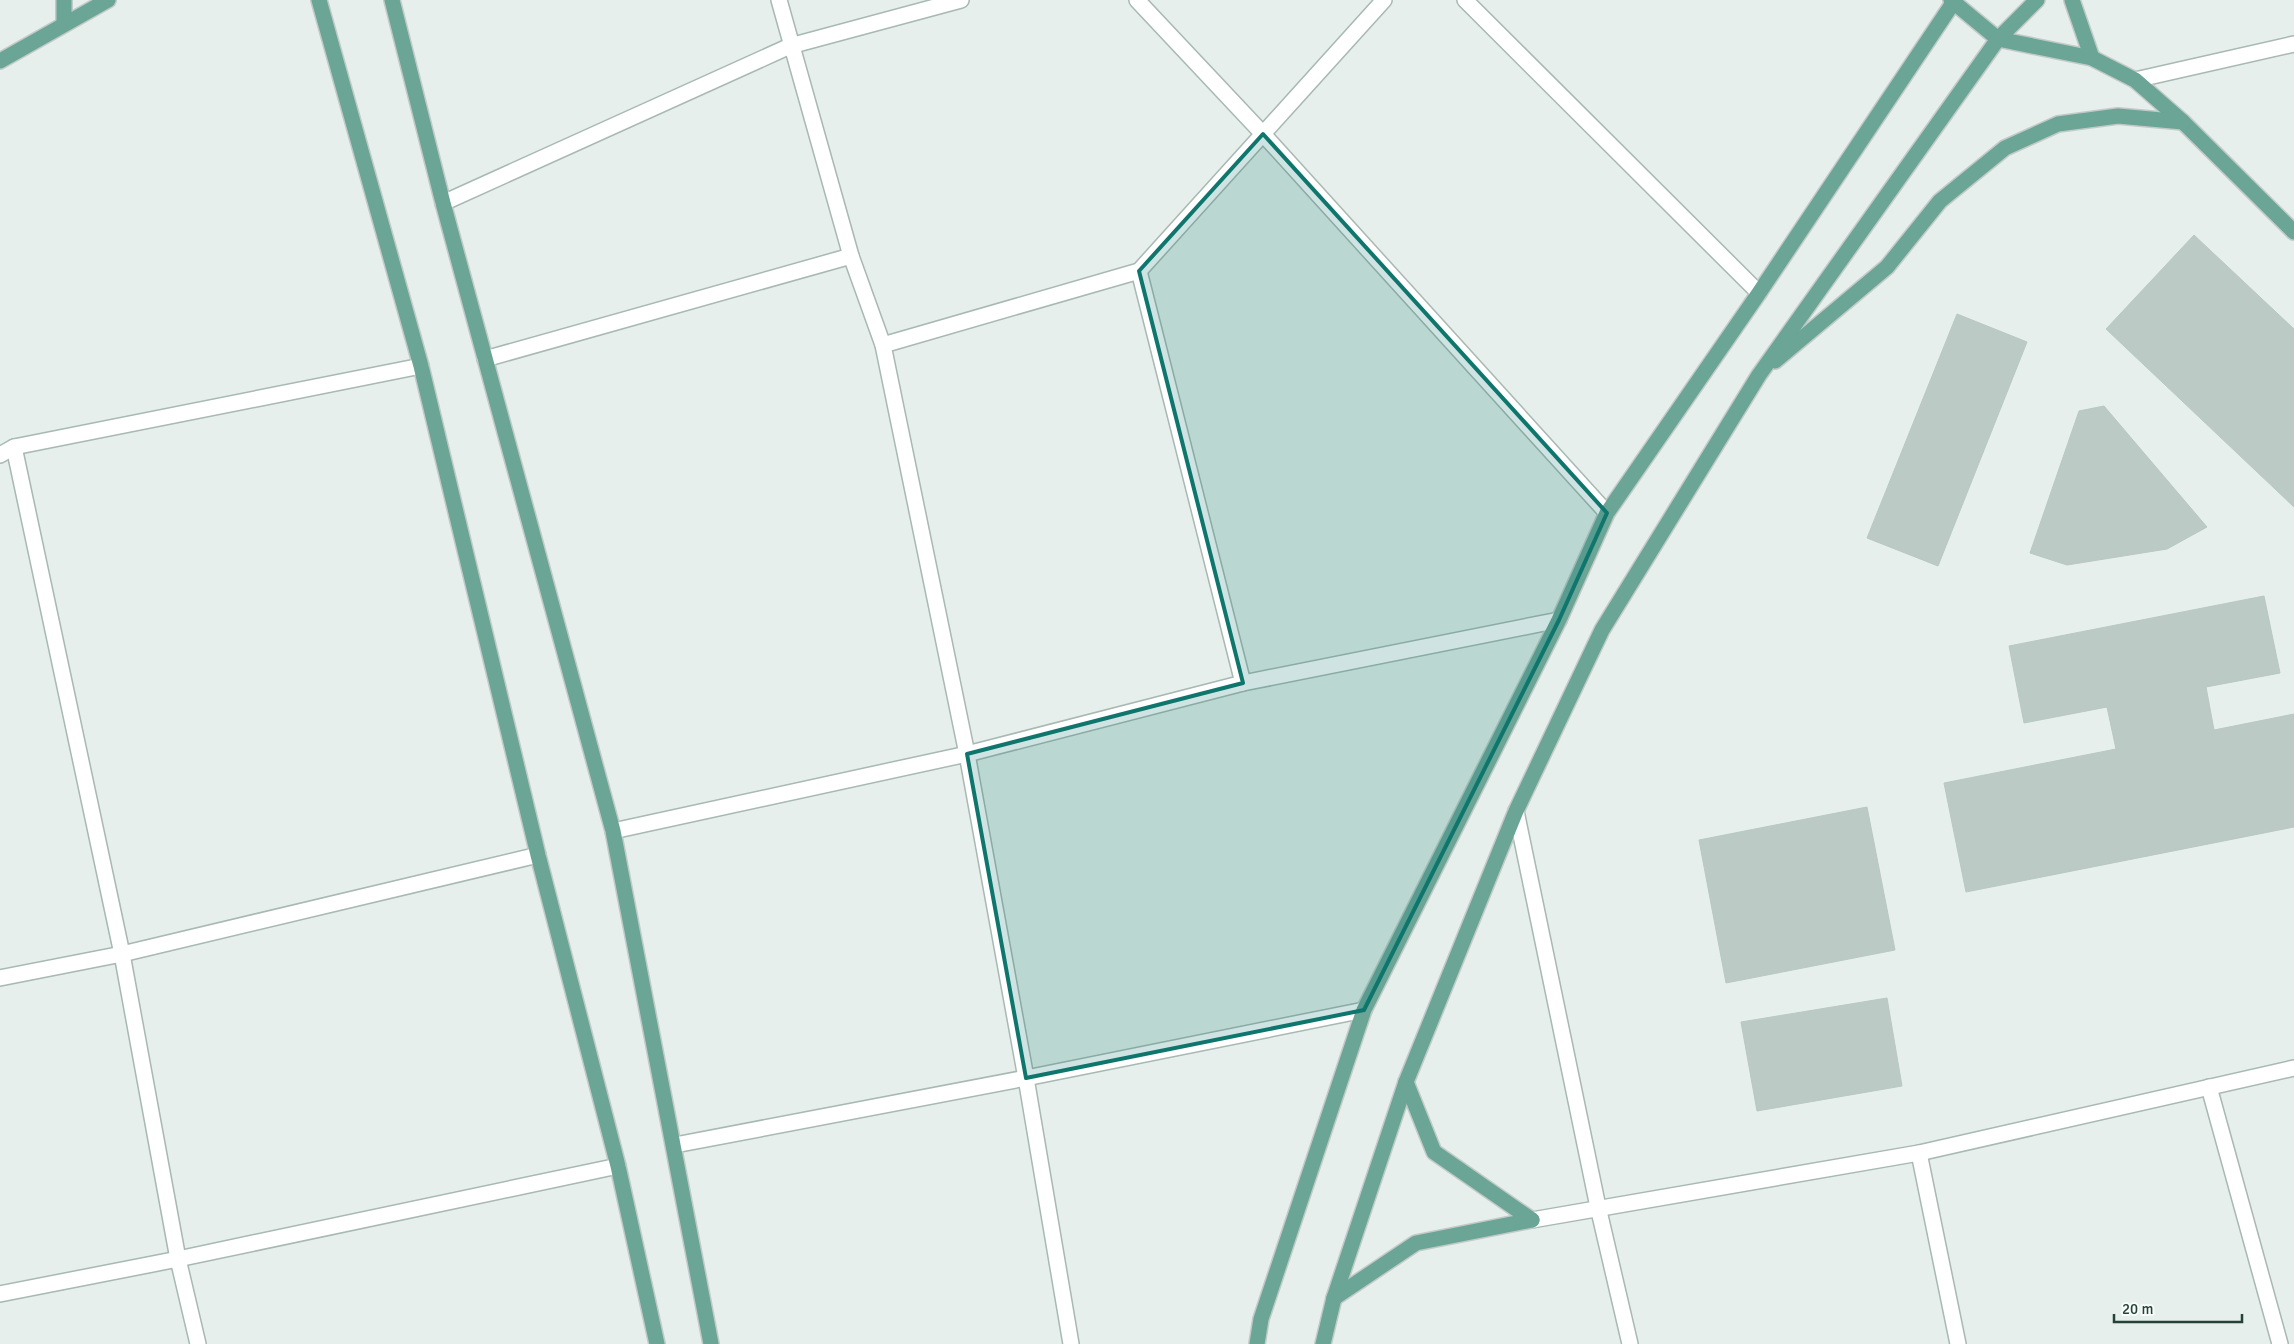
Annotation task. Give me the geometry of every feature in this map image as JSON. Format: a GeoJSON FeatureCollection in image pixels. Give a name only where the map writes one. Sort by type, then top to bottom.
{"type":"FeatureCollection","features":[{"type":"Feature","properties":{"kind":"main road"},"geometry":{"type":"LineString","coordinates":[[64,0],[64,24]]}},
{"type":"Feature","properties":{"kind":"main road"},"geometry":{"type":"LineString","coordinates":[[0,61],[108,0]]}},
{"type":"Feature","properties":{"kind":"main road"},"geometry":{"type":"LineString","coordinates":[[318,0],[421,366],[538,855],[618,1166],[657,1344]]}},
{"type":"Feature","properties":{"kind":"main road"},"geometry":{"type":"LineString","coordinates":[[392,0],[443,203],[614,831],[675,1145],[711,1344]]}},
{"type":"Feature","properties":{"kind":"main road"},"geometry":{"type":"LineString","coordinates":[[1323,1344],[1334,1298],[1406,1082],[1516,811],[1602,630],[1759,375],[1998,39],[2037,0]]}},
{"type":"Feature","properties":{"kind":"main road"},"geometry":{"type":"LineString","coordinates":[[2072,0],[2092,58]]}},
{"type":"Feature","properties":{"kind":"main road"},"geometry":{"type":"LineString","coordinates":[[1257,1344],[1261,1319],[1364,1010],[1559,620],[1607,513],[1759,293],[1953,1],[1998,39],[2092,58],[2135,80],[2183,122],[2294,232]]}},
{"type":"Feature","properties":{"kind":"main road"},"geometry":{"type":"LineString","coordinates":[[1759,375],[1887,267],[1940,201],[2005,148],[2058,124],[2118,116],[2183,122]]}},
{"type":"Feature","properties":{"kind":"main road"},"geometry":{"type":"LineString","coordinates":[[1406,1082],[1434,1152],[1532,1220]]}},
{"type":"Feature","properties":{"kind":"main road"},"geometry":{"type":"LineString","coordinates":[[1334,1298],[1416,1243],[1532,1220]]}},
{"type":"Feature","properties":{"kind":"street"},"geometry":{"type":"LineString","coordinates":[[779,0],[790,46],[851,256],[883,345],[967,754],[1026,1078],[1071,1344]]}},
{"type":"Feature","properties":{"kind":"street"},"geometry":{"type":"LineString","coordinates":[[443,203],[790,46],[961,0]]}},
{"type":"Feature","properties":{"kind":"street"},"geometry":{"type":"LineString","coordinates":[[1137,0],[1263,134],[1607,513]]}},
{"type":"Feature","properties":{"kind":"street"},"geometry":{"type":"LineString","coordinates":[[883,345],[1139,271],[1384,0]]}},
{"type":"Feature","properties":{"kind":"street"},"geometry":{"type":"LineString","coordinates":[[1465,0],[1759,293]]}},
{"type":"Feature","properties":{"kind":"street"},"geometry":{"type":"LineString","coordinates":[[2135,80],[2294,44]]}},
{"type":"Feature","properties":{"kind":"street"},"geometry":{"type":"LineString","coordinates":[[485,359],[851,256]]}},
{"type":"Feature","properties":{"kind":"street"},"geometry":{"type":"LineString","coordinates":[[1139,271],[1243,683]]}},
{"type":"Feature","properties":{"kind":"street"},"geometry":{"type":"LineString","coordinates":[[0,455],[14,447],[421,366]]}},
{"type":"Feature","properties":{"kind":"street"},"geometry":{"type":"LineString","coordinates":[[14,447],[122,954],[178,1259],[198,1344]]}},
{"type":"Feature","properties":{"kind":"street"},"geometry":{"type":"LineString","coordinates":[[614,831],[967,754],[1243,683],[1559,620]]}},
{"type":"Feature","properties":{"kind":"street"},"geometry":{"type":"LineString","coordinates":[[1516,811],[1598,1207],[1630,1344]]}},
{"type":"Feature","properties":{"kind":"street"},"geometry":{"type":"LineString","coordinates":[[0,978],[122,954],[538,855]]}},
{"type":"Feature","properties":{"kind":"street"},"geometry":{"type":"LineString","coordinates":[[675,1145],[1026,1078],[1364,1010]]}},
{"type":"Feature","properties":{"kind":"street"},"geometry":{"type":"LineString","coordinates":[[1532,1220],[1598,1207],[1919,1153],[2294,1068]]}},
{"type":"Feature","properties":{"kind":"street"},"geometry":{"type":"LineString","coordinates":[[2209,1087],[2280,1344]]}},
{"type":"Feature","properties":{"kind":"street"},"geometry":{"type":"LineString","coordinates":[[1919,1153],[1958,1344]]}},
{"type":"Feature","properties":{"kind":"street"},"geometry":{"type":"LineString","coordinates":[[0,1294],[178,1259],[618,1166]]}},
{"type":"Feature","properties":{"kind":"highlighted area"},"geometry":{"type":"Polygon","coordinates":[[[1263,134],[1607,513],[1559,620],[1364,1010],[1026,1078],[967,754],[1243,683],[1139,271],[1263,134]]]}},
{"type":"Feature","properties":{"kind":"building"},"geometry":{"type":"Polygon","coordinates":[[[2194,235],[2294,329],[2294,507],[2106,329],[2194,235]]]}},
{"type":"Feature","properties":{"kind":"building"},"geometry":{"type":"Polygon","coordinates":[[[1957,314],[2027,342],[1938,566],[1867,538],[1957,314]]]}},
{"type":"Feature","properties":{"kind":"building"},"geometry":{"type":"Polygon","coordinates":[[[2104,406],[2207,527],[2167,549],[2067,565],[2030,553],[2079,411],[2104,406]]]}},
{"type":"Feature","properties":{"kind":"building"},"geometry":{"type":"Polygon","coordinates":[[[2264,596],[2280,673],[2206,687],[2214,730],[2294,714],[2294,827],[1966,892],[1944,783],[2116,749],[2107,707],[2024,723],[2009,646],[2264,596]]]}},
{"type":"Feature","properties":{"kind":"building"},"geometry":{"type":"Polygon","coordinates":[[[1867,807],[1895,950],[1726,983],[1699,840],[1867,807]]]}},
{"type":"Feature","properties":{"kind":"building"},"geometry":{"type":"Polygon","coordinates":[[[1887,998],[1902,1086],[1757,1111],[1741,1022],[1887,998]]]}}]}
